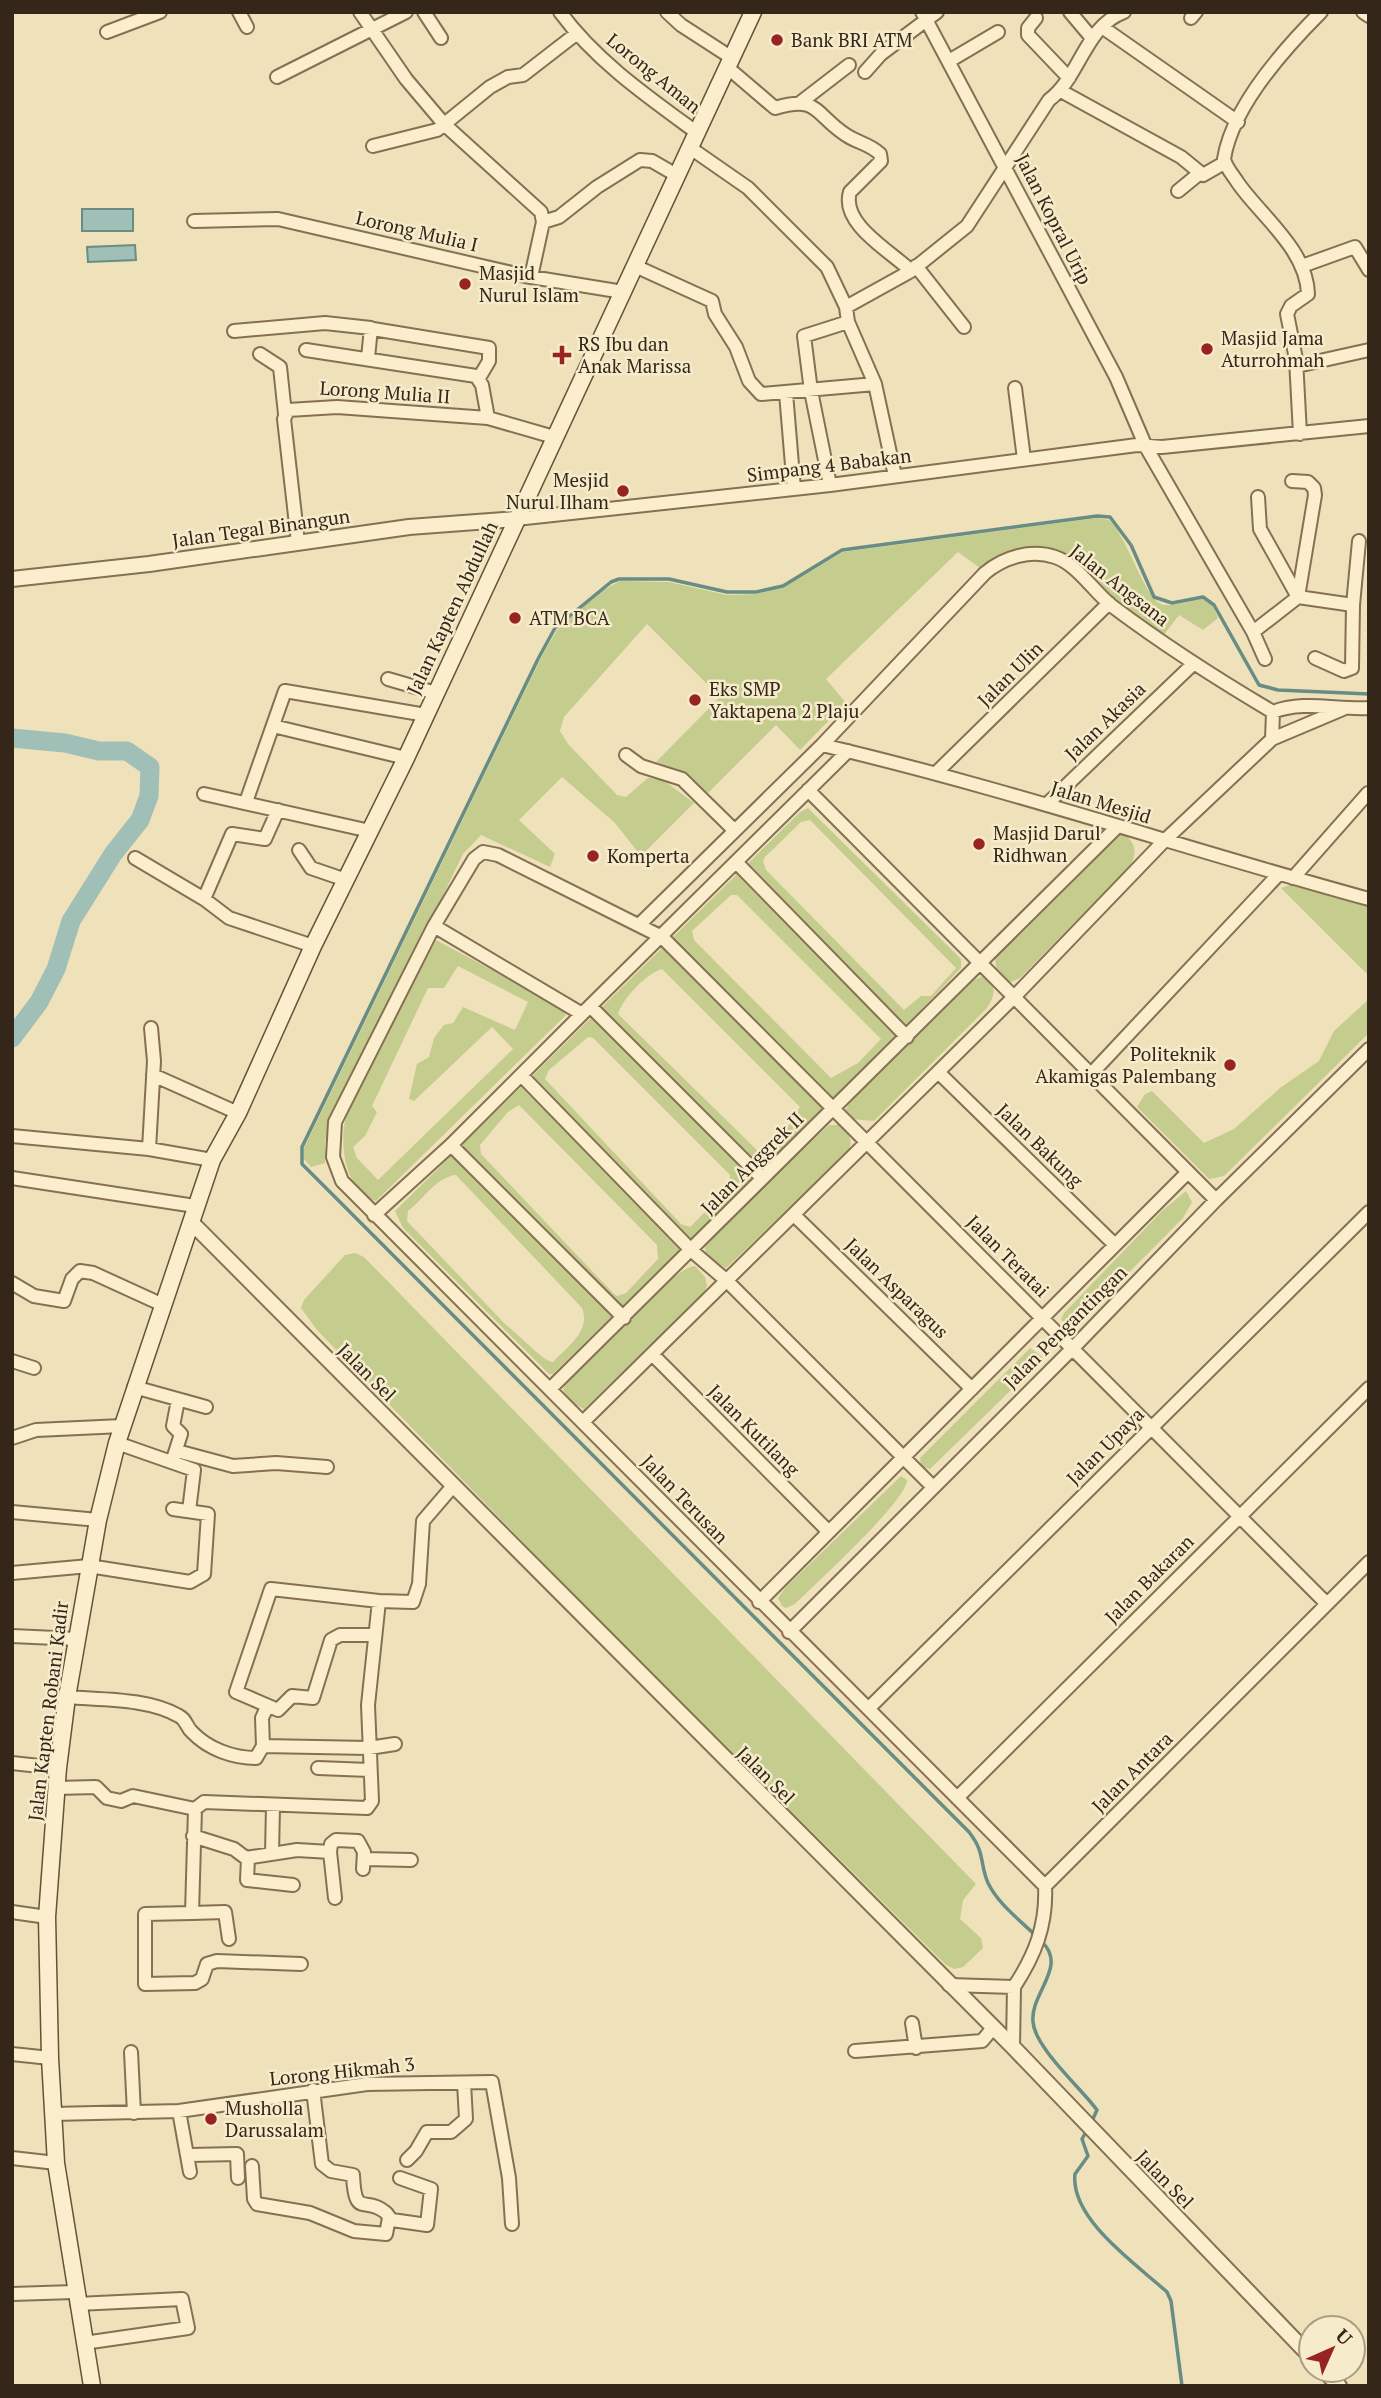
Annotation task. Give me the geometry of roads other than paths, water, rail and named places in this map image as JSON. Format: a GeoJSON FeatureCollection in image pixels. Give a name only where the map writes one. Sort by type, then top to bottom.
{"type":"FeatureCollection","features":[{"type":"Feature","properties":{"kind":"main road","name":"Jalan Kapten Abdullah"},"geometry":{"type":"LineString","coordinates":[[192,1223],[195,1206],[212,1160],[238,1113],[313,946],[426,715],[753,12]]}},
{"type":"Feature","properties":{"kind":"main road","name":"Jalan Kapten Robani Kadir"},"geometry":{"type":"LineString","coordinates":[[92,2386],[75,2298],[56,2163],[53,2114],[47,1917],[56,1788],[67,1697],[97,1520],[134,1388],[192,1223]]}},
{"type":"Feature","properties":{"kind":"street"},"geometry":{"type":"LineString","coordinates":[[107,32],[160,12]]}},
{"type":"Feature","properties":{"kind":"street"},"geometry":{"type":"LineString","coordinates":[[239,12],[247,27]]}},
{"type":"Feature","properties":{"kind":"street"},"geometry":{"type":"LineString","coordinates":[[360,12],[372,32],[444,124],[541,212],[543,222],[531,277]]}},
{"type":"Feature","properties":{"kind":"street"},"geometry":{"type":"LineString","coordinates":[[277,77],[372,32],[406,12]]}},
{"type":"Feature","properties":{"kind":"street"},"geometry":{"type":"LineString","coordinates":[[424,12],[441,38]]}},
{"type":"Feature","properties":{"kind":"street","name":"Lorong Aman"},"geometry":{"type":"LineString","coordinates":[[560,12],[576,34],[648,97],[696,132]]}},
{"type":"Feature","properties":{"kind":"street"},"geometry":{"type":"LineString","coordinates":[[667,12],[730,62],[775,108],[801,102],[849,65]]}},
{"type":"Feature","properties":{"kind":"street"},"geometry":{"type":"LineString","coordinates":[[865,72],[881,54],[924,17],[937,12]]}},
{"type":"Feature","properties":{"kind":"street"},"geometry":{"type":"LineString","coordinates":[[1070,12],[1091,37]]}},
{"type":"Feature","properties":{"kind":"street"},"geometry":{"type":"LineString","coordinates":[[846,307],[914,269],[967,226],[1049,100],[1061,91],[1091,37],[1124,12]]}},
{"type":"Feature","properties":{"kind":"street"},"geometry":{"type":"LineString","coordinates":[[1178,191],[1205,172],[1224,163],[1238,122],[1276,61],[1321,12]]}},
{"type":"Feature","properties":{"kind":"street"},"geometry":{"type":"LineString","coordinates":[[1363,12],[1369,16]]}},
{"type":"Feature","properties":{"kind":"street","name":"Jalan Kopral Urip"},"geometry":{"type":"LineString","coordinates":[[924,17],[1116,377],[1146,447],[1253,632],[1265,659]]}},
{"type":"Feature","properties":{"kind":"street"},"geometry":{"type":"LineString","coordinates":[[1037,18],[1028,28],[1028,35],[1069,78]]}},
{"type":"Feature","properties":{"kind":"street"},"geometry":{"type":"LineString","coordinates":[[1102,27],[1238,122]]}},
{"type":"Feature","properties":{"kind":"street"},"geometry":{"type":"LineString","coordinates":[[949,61],[998,32]]}},
{"type":"Feature","properties":{"kind":"street"},"geometry":{"type":"LineString","coordinates":[[373,146],[433,132],[490,88],[508,77],[523,75],[576,34]]}},
{"type":"Feature","properties":{"kind":"street"},"geometry":{"type":"LineString","coordinates":[[1061,91],[1205,172]]}},
{"type":"Feature","properties":{"kind":"street"},"geometry":{"type":"LineString","coordinates":[[801,102],[814,107],[846,135],[871,145],[880,153],[882,160],[852,189],[849,204],[866,234],[914,269],[964,327]]}},
{"type":"Feature","properties":{"kind":"street"},"geometry":{"type":"LineString","coordinates":[[689,147],[748,188],[827,267],[846,307],[848,321],[875,383],[895,476]]}},
{"type":"Feature","properties":{"kind":"street"},"geometry":{"type":"LineString","coordinates":[[543,222],[559,217],[597,187],[640,160],[652,162],[678,176]]}},
{"type":"Feature","properties":{"kind":"street"},"geometry":{"type":"LineString","coordinates":[[1224,163],[1302,266],[1308,294],[1292,306],[1287,314],[1297,366],[1300,434]]}},
{"type":"Feature","properties":{"kind":"street","name":"Lorong Mulia I"},"geometry":{"type":"LineString","coordinates":[[194,221],[287,221],[531,277],[623,292]]}},
{"type":"Feature","properties":{"kind":"street"},"geometry":{"type":"LineString","coordinates":[[1302,266],[1355,247],[1369,270]]}},
{"type":"Feature","properties":{"kind":"street"},"geometry":{"type":"LineString","coordinates":[[635,266],[712,301],[715,314],[736,346],[749,381],[761,394],[875,383]]}},
{"type":"Feature","properties":{"kind":"street"},"geometry":{"type":"LineString","coordinates":[[830,485],[811,391],[804,336],[848,321]]}},
{"type":"Feature","properties":{"kind":"street"},"geometry":{"type":"LineString","coordinates":[[234,331],[325,323],[489,348],[489,361],[479,378],[488,418]]}},
{"type":"Feature","properties":{"kind":"street"},"geometry":{"type":"LineString","coordinates":[[368,358],[373,329]]}},
{"type":"Feature","properties":{"kind":"street"},"geometry":{"type":"LineString","coordinates":[[306,350],[479,378]]}},
{"type":"Feature","properties":{"kind":"street"},"geometry":{"type":"LineString","coordinates":[[1297,366],[1369,350]]}},
{"type":"Feature","properties":{"kind":"street"},"geometry":{"type":"LineString","coordinates":[[260,354],[279,364],[298,542]]}},
{"type":"Feature","properties":{"kind":"street"},"geometry":{"type":"LineString","coordinates":[[1014,388],[1024,458]]}},
{"type":"Feature","properties":{"kind":"street"},"geometry":{"type":"LineString","coordinates":[[786,393],[794,489]]}},
{"type":"Feature","properties":{"kind":"street","name":"Lorong Mulia II"},"geometry":{"type":"LineString","coordinates":[[285,414],[292,409],[311,407],[488,418],[554,437]]}},
{"type":"Feature","properties":{"kind":"street","name":"Simpang 4 Babakan"},"geometry":{"type":"LineString","coordinates":[[516,519],[830,485],[1137,445],[1146,447],[1369,426]]}},
{"type":"Feature","properties":{"kind":"street"},"geometry":{"type":"LineString","coordinates":[[1253,632],[1298,597],[1315,495],[1314,488],[1308,482],[1292,481]]}},
{"type":"Feature","properties":{"kind":"street"},"geometry":{"type":"LineString","coordinates":[[1258,497],[1259,529],[1298,597]]}},
{"type":"Feature","properties":{"kind":"street","name":"Jalan Tegal Binangun"},"geometry":{"type":"LineString","coordinates":[[16,579],[436,524],[516,519]]}},
{"type":"Feature","properties":{"kind":"street"},"geometry":{"type":"LineString","coordinates":[[1315,658],[1344,671],[1351,671],[1359,541]]}},
{"type":"Feature","properties":{"kind":"street","name":"Jalan Angsana"},"geometry":{"type":"LineString","coordinates":[[640,924],[822,744],[985,573],[1003,560],[1029,555],[1057,558],[1109,603],[1192,665],[1273,712]]}},
{"type":"Feature","properties":{"kind":"street"},"geometry":{"type":"LineString","coordinates":[[1298,597],[1353,605]]}},
{"type":"Feature","properties":{"kind":"street","name":"Jalan Ulin"},"geometry":{"type":"LineString","coordinates":[[937,772],[1109,603]]}},
{"type":"Feature","properties":{"kind":"street","name":"Jalan Akasia"},"geometry":{"type":"LineString","coordinates":[[1046,805],[1192,665]]}},
{"type":"Feature","properties":{"kind":"street"},"geometry":{"type":"LineString","coordinates":[[388,679],[436,693]]}},
{"type":"Feature","properties":{"kind":"street"},"geometry":{"type":"LineString","coordinates":[[246,802],[285,691],[426,715]]}},
{"type":"Feature","properties":{"kind":"street"},"geometry":{"type":"LineString","coordinates":[[1272,739],[1273,712],[1294,705],[1369,708]]}},
{"type":"Feature","properties":{"kind":"street"},"geometry":{"type":"LineString","coordinates":[[583,1422],[1014,997],[1164,841],[1272,739],[1343,709]]}},
{"type":"Feature","properties":{"kind":"street"},"geometry":{"type":"LineString","coordinates":[[274,726],[405,758]]}},
{"type":"Feature","properties":{"kind":"street","name":"Jalan Mesjid"},"geometry":{"type":"LineString","coordinates":[[822,744],[937,772],[1278,875],[1369,899]]}},
{"type":"Feature","properties":{"kind":"street"},"geometry":{"type":"LineString","coordinates":[[374,1215],[452,1145],[848,751]]}},
{"type":"Feature","properties":{"kind":"street"},"geometry":{"type":"LineString","coordinates":[[626,755],[641,766],[682,779],[734,830]]}},
{"type":"Feature","properties":{"kind":"street"},"geometry":{"type":"LineString","coordinates":[[808,790],[1216,1200]]}},
{"type":"Feature","properties":{"kind":"street"},"geometry":{"type":"LineString","coordinates":[[1293,878],[1368,790]]}},
{"type":"Feature","properties":{"kind":"street"},"geometry":{"type":"LineString","coordinates":[[204,794],[370,831]]}},
{"type":"Feature","properties":{"kind":"street"},"geometry":{"type":"LineString","coordinates":[[204,899],[232,834],[264,839],[278,810]]}},
{"type":"Feature","properties":{"kind":"street","name":"Jalan Anggrek II"},"geometry":{"type":"LineString","coordinates":[[551,1388],[1117,827]]}},
{"type":"Feature","properties":{"kind":"street"},"geometry":{"type":"LineString","coordinates":[[299,850],[311,869],[346,880]]}},
{"type":"Feature","properties":{"kind":"street","name":"Jalan Teratai"},"geometry":{"type":"LineString","coordinates":[[434,926],[474,859],[487,852],[662,937],[1327,1604]]}},
{"type":"Feature","properties":{"kind":"street"},"geometry":{"type":"LineString","coordinates":[[135,858],[204,899],[229,918],[313,946]]}},
{"type":"Feature","properties":{"kind":"street"},"geometry":{"type":"LineString","coordinates":[[736,862],[906,1037]]}},
{"type":"Feature","properties":{"kind":"street"},"geometry":{"type":"LineString","coordinates":[[1092,1073],[1278,875]]}},
{"type":"Feature","properties":{"kind":"street"},"geometry":{"type":"LineString","coordinates":[[434,926],[586,1010],[762,1178]]}},
{"type":"Feature","properties":{"kind":"street","name":"Jalan Terusan"},"geometry":{"type":"LineString","coordinates":[[434,926],[335,1122],[332,1148],[338,1173],[374,1215],[551,1388],[759,1602],[869,1708],[1045,1886]]}},
{"type":"Feature","properties":{"kind":"street"},"geometry":{"type":"LineString","coordinates":[[149,1149],[153,1075],[151,1028]]}},
{"type":"Feature","properties":{"kind":"street","name":"Jalan Pengantingan"},"geometry":{"type":"LineString","coordinates":[[789,1632],[1073,1348],[1216,1200],[1366,1058]]}},
{"type":"Feature","properties":{"kind":"street","name":"Jalan Bakung"},"geometry":{"type":"LineString","coordinates":[[938,1072],[1115,1245]]}},
{"type":"Feature","properties":{"kind":"street"},"geometry":{"type":"LineString","coordinates":[[153,1075],[238,1113]]}},
{"type":"Feature","properties":{"kind":"street"},"geometry":{"type":"LineString","coordinates":[[522,1076],[692,1251],[727,1281],[933,1487]]}},
{"type":"Feature","properties":{"kind":"street"},"geometry":{"type":"LineString","coordinates":[[12,1136],[149,1149],[212,1160]]}},
{"type":"Feature","properties":{"kind":"street"},"geometry":{"type":"LineString","coordinates":[[452,1145],[624,1318]]}},
{"type":"Feature","properties":{"kind":"street"},"geometry":{"type":"LineString","coordinates":[[759,1602],[1188,1172]]}},
{"type":"Feature","properties":{"kind":"street"},"geometry":{"type":"LineString","coordinates":[[12,1178],[195,1206]]}},
{"type":"Feature","properties":{"kind":"street","name":"Jalan Upaya"},"geometry":{"type":"LineString","coordinates":[[869,1708],[1369,1212]]}},
{"type":"Feature","properties":{"kind":"street","name":"Jalan Asparagus"},"geometry":{"type":"LineString","coordinates":[[794,1215],[972,1389]]}},
{"type":"Feature","properties":{"kind":"street","name":"Jalan Sel"},"geometry":{"type":"LineString","coordinates":[[192,1223],[1013,2047],[1297,2342]]}},
{"type":"Feature","properties":{"kind":"street"},"geometry":{"type":"LineString","coordinates":[[12,1283],[34,1296],[64,1301],[72,1279],[80,1271],[93,1273],[163,1305]]}},
{"type":"Feature","properties":{"kind":"street","name":"Jalan Kutilang"},"geometry":{"type":"LineString","coordinates":[[652,1354],[829,1532]]}},
{"type":"Feature","properties":{"kind":"street"},"geometry":{"type":"LineString","coordinates":[[12,1361],[34,1368]]}},
{"type":"Feature","properties":{"kind":"street"},"geometry":{"type":"LineString","coordinates":[[134,1388],[206,1407]]}},
{"type":"Feature","properties":{"kind":"street","name":"Jalan Bakaran"},"geometry":{"type":"LineString","coordinates":[[957,1798],[1369,1388]]}},
{"type":"Feature","properties":{"kind":"street"},"geometry":{"type":"LineString","coordinates":[[174,1456],[181,1434],[173,1426],[178,1400]]}},
{"type":"Feature","properties":{"kind":"street"},"geometry":{"type":"LineString","coordinates":[[12,1438],[36,1430],[122,1426]]}},
{"type":"Feature","properties":{"kind":"street"},"geometry":{"type":"LineString","coordinates":[[117,1443],[174,1456],[196,1456],[233,1466],[276,1463],[327,1467]]}},
{"type":"Feature","properties":{"kind":"street"},"geometry":{"type":"LineString","coordinates":[[174,1456],[195,1474],[188,1511]]}},
{"type":"Feature","properties":{"kind":"street"},"geometry":{"type":"LineString","coordinates":[[192,1469],[196,1456]]}},
{"type":"Feature","properties":{"kind":"street"},"geometry":{"type":"LineString","coordinates":[[374,1635],[333,1638],[328,1646],[315,1697],[292,1696],[280,1710],[267,1707],[236,1692],[269,1591],[278,1588],[379,1601],[411,1602],[416,1599],[423,1521],[453,1486]]}},
{"type":"Feature","properties":{"kind":"street"},"geometry":{"type":"LineString","coordinates":[[12,1573],[89,1566],[190,1582],[203,1577],[208,1514],[173,1509]]}},
{"type":"Feature","properties":{"kind":"street"},"geometry":{"type":"LineString","coordinates":[[12,1512],[97,1520]]}},
{"type":"Feature","properties":{"kind":"street","name":"Jalan Antara"},"geometry":{"type":"LineString","coordinates":[[1045,1886],[1369,1562]]}},
{"type":"Feature","properties":{"kind":"street"},"geometry":{"type":"LineString","coordinates":[[192,1913],[195,1810],[204,1802],[364,1809],[372,1801],[368,1705],[379,1601]]}},
{"type":"Feature","properties":{"kind":"street"},"geometry":{"type":"LineString","coordinates":[[12,1636],[76,1639]]}},
{"type":"Feature","properties":{"kind":"street"},"geometry":{"type":"LineString","coordinates":[[67,1697],[162,1709],[182,1718],[190,1731],[211,1746],[242,1758],[257,1757],[263,1746],[262,1718],[267,1707]]}},
{"type":"Feature","properties":{"kind":"street"},"geometry":{"type":"LineString","coordinates":[[263,1746],[369,1748],[395,1744]]}},
{"type":"Feature","properties":{"kind":"street"},"geometry":{"type":"LineString","coordinates":[[12,1763],[58,1768]]}},
{"type":"Feature","properties":{"kind":"street"},"geometry":{"type":"LineString","coordinates":[[318,1768],[369,1770]]}},
{"type":"Feature","properties":{"kind":"street"},"geometry":{"type":"LineString","coordinates":[[56,1788],[96,1787],[107,1798],[121,1801],[133,1796],[195,1810]]}},
{"type":"Feature","properties":{"kind":"street"},"geometry":{"type":"LineString","coordinates":[[272,1854],[273,1806]]}},
{"type":"Feature","properties":{"kind":"street"},"geometry":{"type":"LineString","coordinates":[[193,1836],[234,1849],[248,1858],[305,1850],[330,1852]]}},
{"type":"Feature","properties":{"kind":"street"},"geometry":{"type":"LineString","coordinates":[[335,1898],[330,1852],[331,1844],[336,1840],[358,1841],[363,1847],[363,1864],[411,1860]]}},
{"type":"Feature","properties":{"kind":"street"},"geometry":{"type":"LineString","coordinates":[[248,1858],[247,1880],[293,1885]]}},
{"type":"Feature","properties":{"kind":"street"},"geometry":{"type":"LineString","coordinates":[[1013,2047],[1014,1987],[1039,1939],[1046,1912],[1045,1886]]}},
{"type":"Feature","properties":{"kind":"street"},"geometry":{"type":"LineString","coordinates":[[12,1912],[47,1917]]}},
{"type":"Feature","properties":{"kind":"street"},"geometry":{"type":"LineString","coordinates":[[229,1939],[225,1912],[145,1914],[145,1983],[195,1983],[202,1979],[207,1964],[217,1961],[301,1964]]}},
{"type":"Feature","properties":{"kind":"street"},"geometry":{"type":"LineString","coordinates":[[949,1985],[1014,1987]]}},
{"type":"Feature","properties":{"kind":"street"},"geometry":{"type":"LineString","coordinates":[[912,2023],[916,2048]]}},
{"type":"Feature","properties":{"kind":"street"},"geometry":{"type":"LineString","coordinates":[[855,2051],[982,2041],[993,2028]]}},
{"type":"Feature","properties":{"kind":"street"},"geometry":{"type":"LineString","coordinates":[[131,2052],[134,2113]]}},
{"type":"Feature","properties":{"kind":"street"},"geometry":{"type":"LineString","coordinates":[[12,2054],[50,2058]]}},
{"type":"Feature","properties":{"kind":"street","name":"Lorong Hikmah 3"},"geometry":{"type":"LineString","coordinates":[[53,2114],[179,2111],[313,2090],[408,2081],[492,2082],[509,2178],[512,2224]]}},
{"type":"Feature","properties":{"kind":"street"},"geometry":{"type":"LineString","coordinates":[[407,2160],[427,2132],[451,2132],[464,2121],[467,2113],[464,2082]]}},
{"type":"Feature","properties":{"kind":"street"},"geometry":{"type":"LineString","coordinates":[[252,2166],[254,2199],[257,2204],[310,2213],[344,2228],[365,2233],[386,2234],[389,2218],[385,2212],[357,2201],[354,2175],[331,2171],[322,2164],[313,2090]]}},
{"type":"Feature","properties":{"kind":"street"},"geometry":{"type":"LineString","coordinates":[[179,2111],[190,2155],[190,2172]]}},
{"type":"Feature","properties":{"kind":"street"},"geometry":{"type":"LineString","coordinates":[[190,2155],[237,2154],[238,2178]]}},
{"type":"Feature","properties":{"kind":"street"},"geometry":{"type":"LineString","coordinates":[[12,2158],[56,2163]]}},
{"type":"Feature","properties":{"kind":"street"},"geometry":{"type":"LineString","coordinates":[[389,2218],[428,2223],[431,2189],[400,2178]]}},
{"type":"Feature","properties":{"kind":"street"},"geometry":{"type":"LineString","coordinates":[[12,2294],[75,2298],[182,2299],[188,2328],[84,2343]]}},
{"type":"Feature","properties":{"kind":"water"},"geometry":{"type":"Polygon","coordinates":[[[82,209],[133,209],[133,231],[82,231],[82,209]]]}},
{"type":"Feature","properties":{"kind":"water"},"geometry":{"type":"Polygon","coordinates":[[[135,245],[136,260],[88,262],[87,247],[135,245]]]}},
{"type":"Feature","properties":{"kind":"waterway"},"geometry":{"type":"LineString","coordinates":[[1036,1936],[993,1891],[985,1876],[978,1846],[969,1832],[302,1164],[302,1147],[538,659],[555,628],[611,582],[619,579],[669,579],[727,592],[756,592],[783,586],[842,550],[1097,516],[1110,517],[1131,545],[1154,597],[1172,603],[1203,597],[1214,605],[1259,685],[1278,690],[1369,694]]}},
{"type":"Feature","properties":{"kind":"waterway"},"geometry":{"type":"LineString","coordinates":[[12,738],[65,743],[99,751],[127,751],[150,767],[149,796],[140,820],[113,854],[71,921],[56,969],[39,1002],[12,1038]]}},
{"type":"Feature","properties":{"kind":"waterway"},"geometry":{"type":"LineString","coordinates":[[1042,1942],[1049,1951],[1050,1971],[1037,2001],[1033,2022],[1042,2044],[1097,2110],[1091,2123]]}},
{"type":"Feature","properties":{"kind":"waterway"},"geometry":{"type":"LineString","coordinates":[[1087,2130],[1082,2139],[1088,2156],[1075,2174],[1076,2191],[1094,2224],[1123,2254],[1167,2292],[1171,2301],[1182,2386]]}},
{"type":"Feature","properties":{"kind":"place","name":"Bank BRI ATM"},"geometry":{"type":"Point","coordinates":[777,40]}},
{"type":"Feature","properties":{"kind":"place","name":"Masjid Nurul Islam"},"geometry":{"type":"Point","coordinates":[465,284]}},
{"type":"Feature","properties":{"kind":"place","name":"Masjid Jama Aturrohmah"},"geometry":{"type":"Point","coordinates":[1207,349]}},
{"type":"Feature","properties":{"kind":"place","name":"RS Ibu dan Anak Marissa"},"geometry":{"type":"Point","coordinates":[562,355]}},
{"type":"Feature","properties":{"kind":"place","name":"Mesjid Nurul Ilham"},"geometry":{"type":"Point","coordinates":[623,491]}},
{"type":"Feature","properties":{"kind":"place","name":"ATM BCA"},"geometry":{"type":"Point","coordinates":[515,618]}},
{"type":"Feature","properties":{"kind":"place","name":"Eks SMP Yaktapena 2 Plaju"},"geometry":{"type":"Point","coordinates":[695,700]}},
{"type":"Feature","properties":{"kind":"place","name":"Masjid Darul Ridhwan"},"geometry":{"type":"Point","coordinates":[979,844]}},
{"type":"Feature","properties":{"kind":"place","name":"Komperta"},"geometry":{"type":"Point","coordinates":[593,856]}},
{"type":"Feature","properties":{"kind":"place","name":"Politeknik Akamigas Palembang"},"geometry":{"type":"Point","coordinates":[1230,1065]}},
{"type":"Feature","properties":{"kind":"place","name":"Musholla Darussalam"},"geometry":{"type":"Point","coordinates":[211,2119]}}]}
